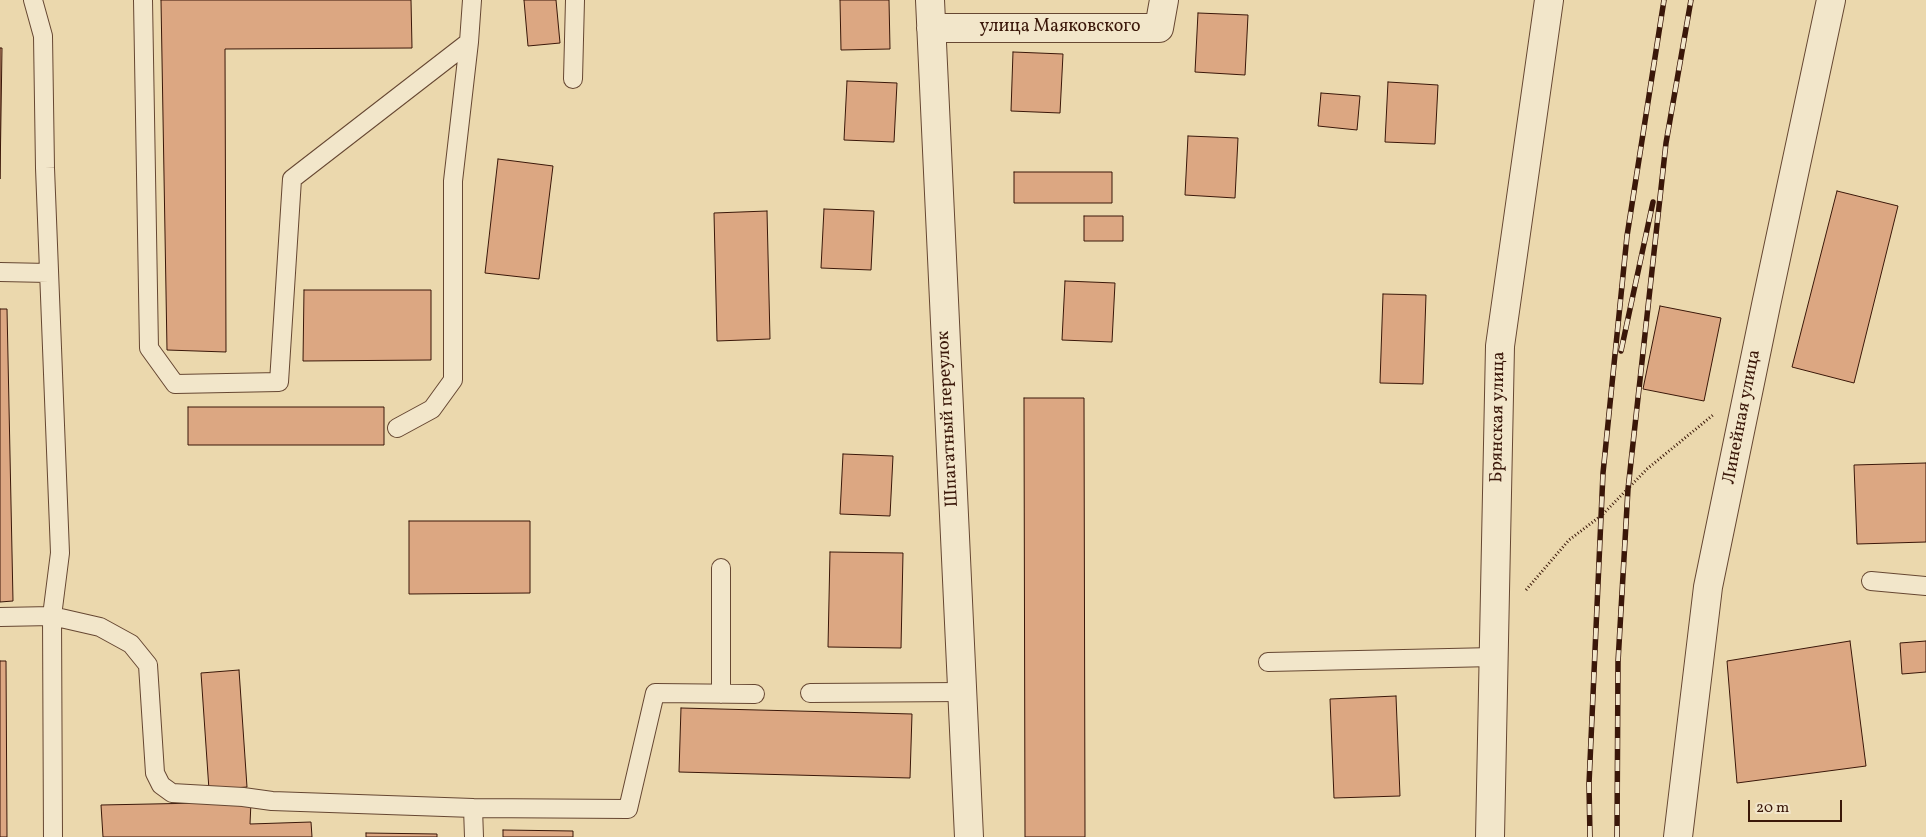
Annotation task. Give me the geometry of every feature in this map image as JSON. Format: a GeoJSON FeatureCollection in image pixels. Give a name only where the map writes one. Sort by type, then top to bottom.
{"type":"FeatureCollection","features":[{"type":"Feature","properties":{"kind":"street","name":"Шпагатный переулок"},"geometry":{"type":"LineString","coordinates":[[930,0],[968,837]]}},
{"type":"Feature","properties":{"kind":"street","name":"улица Маяковского"},"geometry":{"type":"LineString","coordinates":[[931,28],[1159,28],[1164,0]]}},
{"type":"Feature","properties":{"kind":"street","name":"Брянская улица"},"geometry":{"type":"LineString","coordinates":[[1490,837],[1496,620],[1500,346],[1549,0]]}},
{"type":"Feature","properties":{"kind":"street","name":"Линейная улица"},"geometry":{"type":"LineString","coordinates":[[1678,837],[1708,587],[1831,0]]}},
{"type":"Feature","properties":{"kind":"lane"},"geometry":{"type":"LineString","coordinates":[[33,0],[42,36],[45,168],[60,553],[52,616],[53,837]]}},
{"type":"Feature","properties":{"kind":"lane"},"geometry":{"type":"LineString","coordinates":[[143,0],[149,348],[175,384],[279,382],[292,180],[469,42]]}},
{"type":"Feature","properties":{"kind":"lane"},"geometry":{"type":"LineString","coordinates":[[397,428],[432,410],[453,380],[453,181],[472,0]]}},
{"type":"Feature","properties":{"kind":"lane"},"geometry":{"type":"LineString","coordinates":[[573,79],[574,0]]}},
{"type":"Feature","properties":{"kind":"lane"},"geometry":{"type":"LineString","coordinates":[[0,272],[49,273]]}},
{"type":"Feature","properties":{"kind":"lane"},"geometry":{"type":"LineString","coordinates":[[721,694],[722,568]]}},
{"type":"Feature","properties":{"kind":"lane"},"geometry":{"type":"LineString","coordinates":[[1871,581],[1926,586]]}},
{"type":"Feature","properties":{"kind":"lane"},"geometry":{"type":"LineString","coordinates":[[0,617],[52,616],[100,627],[131,644],[148,665],[155,773],[161,785],[172,793],[243,797],[272,801],[473,808],[628,809],[655,693],[755,694]]}},
{"type":"Feature","properties":{"kind":"lane"},"geometry":{"type":"LineString","coordinates":[[1268,662],[1494,657]]}},
{"type":"Feature","properties":{"kind":"lane"},"geometry":{"type":"LineString","coordinates":[[810,693],[962,692]]}},
{"type":"Feature","properties":{"kind":"lane"},"geometry":{"type":"LineString","coordinates":[[473,808],[474,837]]}},
{"type":"Feature","properties":{"kind":"path"},"geometry":{"type":"LineString","coordinates":[[1496,620],[1538,577],[1569,540],[1602,515],[1648,469],[1750,384]]}},
{"type":"Feature","properties":{"kind":"building"},"geometry":{"type":"Polygon","coordinates":[[[161,0],[411,0],[412,48],[225,49],[226,352],[167,350],[161,0]]]}},
{"type":"Feature","properties":{"kind":"building"},"geometry":{"type":"Polygon","coordinates":[[[524,0],[556,0],[560,43],[528,46],[524,0]]]}},
{"type":"Feature","properties":{"kind":"building"},"geometry":{"type":"Polygon","coordinates":[[[840,0],[889,0],[890,49],[841,50],[840,0]]]}},
{"type":"Feature","properties":{"kind":"building"},"geometry":{"type":"Polygon","coordinates":[[[1198,13],[1248,15],[1245,75],[1195,72],[1198,13]]]}},
{"type":"Feature","properties":{"kind":"building"},"geometry":{"type":"Polygon","coordinates":[[[0,48],[2,48],[0,179],[0,48]]]}},
{"type":"Feature","properties":{"kind":"building"},"geometry":{"type":"Polygon","coordinates":[[[1013,52],[1063,54],[1060,113],[1011,111],[1013,52]]]}},
{"type":"Feature","properties":{"kind":"building"},"geometry":{"type":"Polygon","coordinates":[[[847,81],[897,83],[894,142],[844,140],[847,81]]]}},
{"type":"Feature","properties":{"kind":"building"},"geometry":{"type":"Polygon","coordinates":[[[1388,82],[1438,85],[1435,144],[1385,142],[1388,82]]]}},
{"type":"Feature","properties":{"kind":"building"},"geometry":{"type":"Polygon","coordinates":[[[1321,93],[1360,96],[1357,130],[1318,126],[1321,93]]]}},
{"type":"Feature","properties":{"kind":"building"},"geometry":{"type":"Polygon","coordinates":[[[1188,136],[1238,138],[1235,198],[1185,195],[1188,136]]]}},
{"type":"Feature","properties":{"kind":"building"},"geometry":{"type":"Polygon","coordinates":[[[498,159],[553,166],[539,279],[485,273],[498,159]]]}},
{"type":"Feature","properties":{"kind":"building"},"geometry":{"type":"Polygon","coordinates":[[[1014,172],[1112,172],[1112,203],[1014,203],[1014,172]]]}},
{"type":"Feature","properties":{"kind":"building"},"geometry":{"type":"Polygon","coordinates":[[[1837,191],[1898,206],[1854,383],[1792,367],[1837,191]]]}},
{"type":"Feature","properties":{"kind":"building"},"geometry":{"type":"Polygon","coordinates":[[[824,209],[874,211],[871,270],[821,268],[824,209]]]}},
{"type":"Feature","properties":{"kind":"building"},"geometry":{"type":"Polygon","coordinates":[[[767,211],[770,339],[717,341],[714,213],[767,211]]]}},
{"type":"Feature","properties":{"kind":"building"},"geometry":{"type":"Polygon","coordinates":[[[1084,216],[1123,216],[1123,241],[1084,241],[1084,216]]]}},
{"type":"Feature","properties":{"kind":"building"},"geometry":{"type":"Polygon","coordinates":[[[1065,281],[1115,283],[1112,342],[1062,340],[1065,281]]]}},
{"type":"Feature","properties":{"kind":"building"},"geometry":{"type":"Polygon","coordinates":[[[304,290],[431,290],[431,360],[303,361],[304,290]]]}},
{"type":"Feature","properties":{"kind":"building"},"geometry":{"type":"Polygon","coordinates":[[[1383,294],[1426,295],[1423,384],[1380,383],[1383,294]]]}},
{"type":"Feature","properties":{"kind":"building"},"geometry":{"type":"Polygon","coordinates":[[[1660,306],[1721,318],[1704,401],[1643,389],[1660,306]]]}},
{"type":"Feature","properties":{"kind":"building"},"geometry":{"type":"Polygon","coordinates":[[[0,309],[7,309],[13,601],[0,602],[0,309]]]}},
{"type":"Feature","properties":{"kind":"building"},"geometry":{"type":"Polygon","coordinates":[[[1024,398],[1084,398],[1085,837],[1025,837],[1024,398]]]}},
{"type":"Feature","properties":{"kind":"building"},"geometry":{"type":"Polygon","coordinates":[[[188,407],[384,407],[384,445],[188,445],[188,407]]]}},
{"type":"Feature","properties":{"kind":"building"},"geometry":{"type":"Polygon","coordinates":[[[843,454],[893,456],[890,516],[840,514],[843,454]]]}},
{"type":"Feature","properties":{"kind":"building"},"geometry":{"type":"Polygon","coordinates":[[[1926,463],[1926,542],[1857,544],[1854,465],[1926,463]]]}},
{"type":"Feature","properties":{"kind":"building"},"geometry":{"type":"Polygon","coordinates":[[[409,521],[530,521],[530,593],[409,594],[409,521]]]}},
{"type":"Feature","properties":{"kind":"building"},"geometry":{"type":"Polygon","coordinates":[[[830,552],[903,553],[901,648],[828,647],[830,552]]]}},
{"type":"Feature","properties":{"kind":"building"},"geometry":{"type":"Polygon","coordinates":[[[1850,641],[1866,766],[1737,783],[1727,661],[1850,641]]]}},
{"type":"Feature","properties":{"kind":"building"},"geometry":{"type":"Polygon","coordinates":[[[1926,641],[1926,672],[1902,674],[1900,643],[1926,641]]]}},
{"type":"Feature","properties":{"kind":"building"},"geometry":{"type":"Polygon","coordinates":[[[0,661],[6,661],[7,837],[0,837],[0,661]]]}},
{"type":"Feature","properties":{"kind":"building"},"geometry":{"type":"Polygon","coordinates":[[[239,670],[247,787],[209,790],[201,673],[239,670]]]}},
{"type":"Feature","properties":{"kind":"building"},"geometry":{"type":"Polygon","coordinates":[[[1396,696],[1400,796],[1334,798],[1330,699],[1396,696]]]}},
{"type":"Feature","properties":{"kind":"building"},"geometry":{"type":"Polygon","coordinates":[[[681,708],[912,714],[910,778],[679,772],[681,708]]]}},
{"type":"Feature","properties":{"kind":"building"},"geometry":{"type":"Polygon","coordinates":[[[251,802],[250,824],[311,822],[312,837],[103,837],[101,805],[251,802]]]}},
{"type":"Feature","properties":{"kind":"building"},"geometry":{"type":"Polygon","coordinates":[[[503,830],[573,831],[573,837],[503,837],[503,830]]]}},
{"type":"Feature","properties":{"kind":"building"},"geometry":{"type":"Polygon","coordinates":[[[366,833],[437,834],[437,837],[366,837],[366,833]]]}},
{"type":"Feature","properties":{"kind":"railway"},"geometry":{"type":"LineString","coordinates":[[1590,837],[1589,784],[1603,473],[1627,236],[1664,0]]}},
{"type":"Feature","properties":{"kind":"railway"},"geometry":{"type":"LineString","coordinates":[[1617,837],[1618,662],[1628,489],[1666,143],[1691,0]]}},
{"type":"Feature","properties":{"kind":"railway"},"geometry":{"type":"LineString","coordinates":[[1621,351],[1653,202]]}}]}
